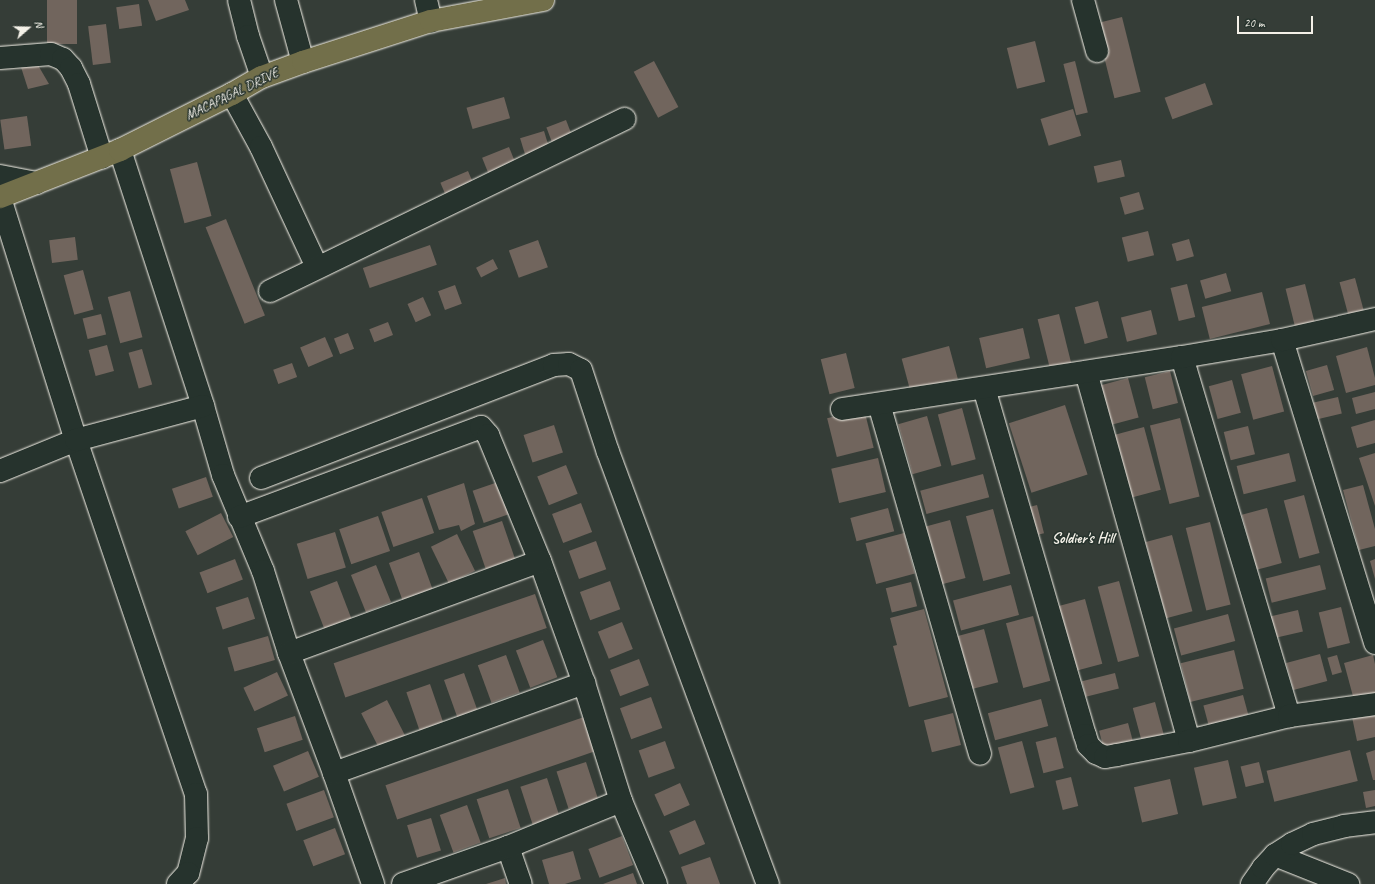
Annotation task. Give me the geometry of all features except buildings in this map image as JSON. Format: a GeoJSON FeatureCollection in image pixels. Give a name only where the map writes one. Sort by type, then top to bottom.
{"type":"FeatureCollection","features":[{"type":"Feature","properties":{"kind":"main road","name":"MACAPAGAL DRIVE"},"geometry":{"type":"LineString","coordinates":[[0,197],[111,154],[232,94],[262,77],[303,62],[431,21],[543,0]]}},
{"type":"Feature","properties":{"kind":"street"},"geometry":{"type":"LineString","coordinates":[[286,0],[303,62]]}},
{"type":"Feature","properties":{"kind":"street"},"geometry":{"type":"LineString","coordinates":[[426,0],[431,21]]}},
{"type":"Feature","properties":{"kind":"street"},"geometry":{"type":"LineString","coordinates":[[1083,0],[1097,51]]}},
{"type":"Feature","properties":{"kind":"street"},"geometry":{"type":"LineString","coordinates":[[245,1],[248,36],[262,77]]}},
{"type":"Feature","properties":{"kind":"street"},"geometry":{"type":"LineString","coordinates":[[0,58],[52,54],[63,59],[71,68],[111,154],[203,406],[222,475],[263,571],[289,653],[334,773],[373,884]]}},
{"type":"Feature","properties":{"kind":"street"},"geometry":{"type":"LineString","coordinates":[[232,94],[261,147],[317,267]]}},
{"type":"Feature","properties":{"kind":"street"},"geometry":{"type":"LineString","coordinates":[[270,290],[625,119]]}},
{"type":"Feature","properties":{"kind":"street"},"geometry":{"type":"LineString","coordinates":[[0,176],[36,183]]}},
{"type":"Feature","properties":{"kind":"street"},"geometry":{"type":"LineString","coordinates":[[0,197],[76,440],[196,794],[197,838],[188,873],[178,884]]}},
{"type":"Feature","properties":{"kind":"street"},"geometry":{"type":"LineString","coordinates":[[842,409],[1182,357],[1282,340],[1375,319]]}},
{"type":"Feature","properties":{"kind":"street"},"geometry":{"type":"LineString","coordinates":[[1282,340],[1375,642]]}},
{"type":"Feature","properties":{"kind":"street"},"geometry":{"type":"LineString","coordinates":[[1182,357],[1289,716]]}},
{"type":"Feature","properties":{"kind":"street"},"geometry":{"type":"LineString","coordinates":[[261,478],[554,365],[569,364],[581,370],[611,460],[768,884]]}},
{"type":"Feature","properties":{"kind":"street"},"geometry":{"type":"LineString","coordinates":[[1086,372],[1189,741]]}},
{"type":"Feature","properties":{"kind":"street"},"geometry":{"type":"LineString","coordinates":[[984,388],[1088,744],[1096,753],[1105,757],[1189,741],[1289,716],[1375,704]]}},
{"type":"Feature","properties":{"kind":"street"},"geometry":{"type":"LineString","coordinates":[[879,404],[980,754]]}},
{"type":"Feature","properties":{"kind":"street"},"geometry":{"type":"LineString","coordinates":[[0,471],[76,440],[203,406]]}},
{"type":"Feature","properties":{"kind":"street"},"geometry":{"type":"LineString","coordinates":[[239,517],[481,426],[488,435],[540,561],[584,683],[621,801],[656,884]]}},
{"type":"Feature","properties":{"kind":"street"},"geometry":{"type":"LineString","coordinates":[[289,653],[540,561]]}},
{"type":"Feature","properties":{"kind":"street"},"geometry":{"type":"LineString","coordinates":[[334,773],[584,683]]}},
{"type":"Feature","properties":{"kind":"street"},"geometry":{"type":"LineString","coordinates":[[403,884],[508,847],[621,801]]}},
{"type":"Feature","properties":{"kind":"street"},"geometry":{"type":"LineString","coordinates":[[1252,884],[1263,868],[1275,855],[1292,844],[1313,834],[1344,826],[1375,822]]}},
{"type":"Feature","properties":{"kind":"street"},"geometry":{"type":"LineString","coordinates":[[508,847],[521,884]]}},
{"type":"Feature","properties":{"kind":"street"},"geometry":{"type":"LineString","coordinates":[[1275,855],[1348,884]]}},
{"type":"Feature","properties":{"kind":"district","name":"Soldier's Hill"},"geometry":{"type":"Point","coordinates":[1083,539]}}]}
